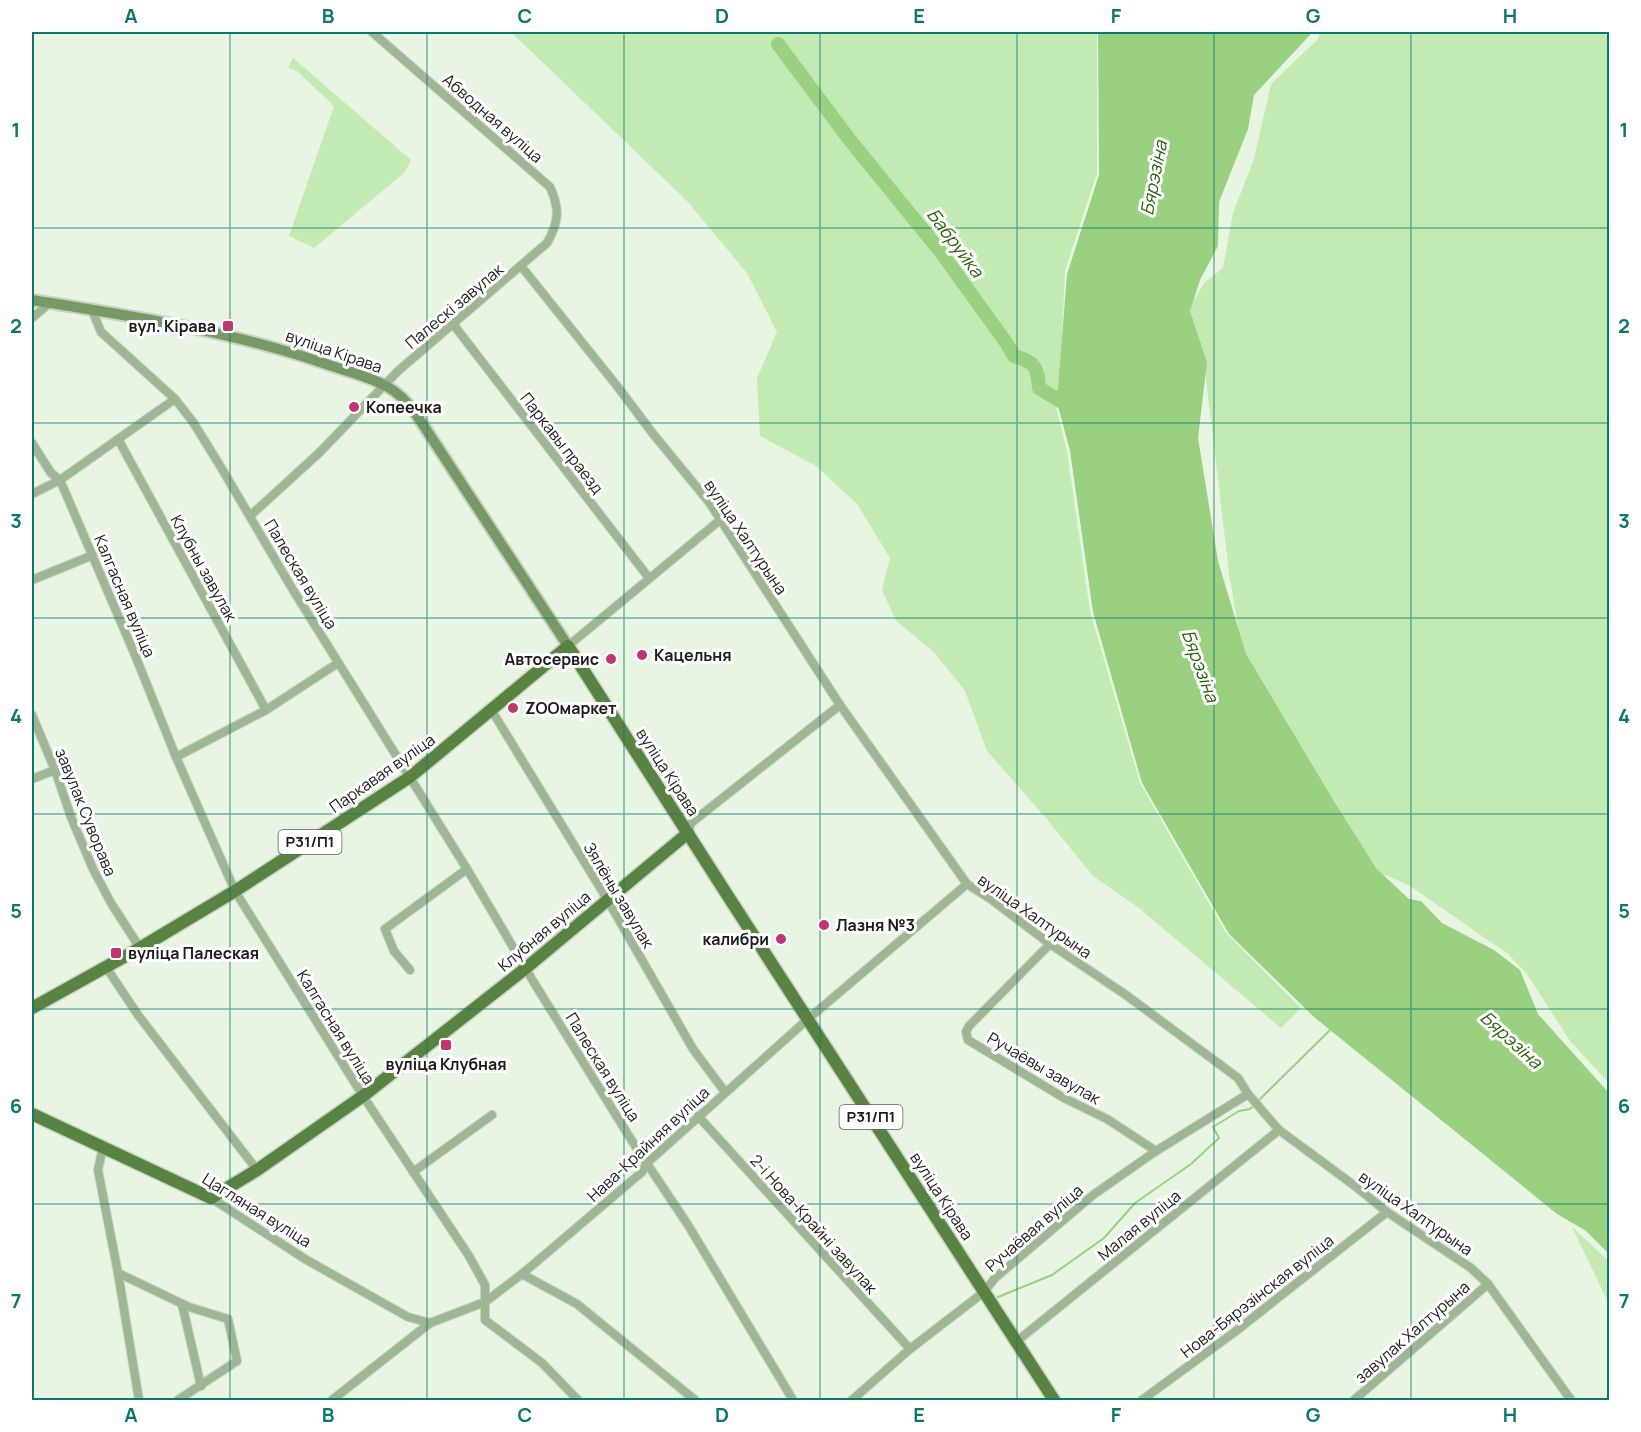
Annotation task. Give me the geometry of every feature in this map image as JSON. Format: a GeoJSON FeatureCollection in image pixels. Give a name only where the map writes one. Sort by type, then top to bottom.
{"type":"FeatureCollection","features":[{"type":"Feature","properties":{"kind":"main road","name":"вуліца Кірава"},"geometry":{"type":"LineString","coordinates":[[32,300],[243,339],[306,357],[385,386],[402,397],[416,414],[568,646],[1054,1401]]}},
{"type":"Feature","properties":{"kind":"main road","name":"Паркавая вуліца"},"geometry":{"type":"LineString","coordinates":[[32,1008],[140,948],[235,891],[410,777],[568,646]]}},
{"type":"Feature","properties":{"kind":"main road","name":"Клубная вуліца"},"geometry":{"type":"LineString","coordinates":[[211,1198],[257,1170],[363,1096],[526,968],[687,833]]}},
{"type":"Feature","properties":{"kind":"main road","name":"Цагляная вуліца"},"geometry":{"type":"LineString","coordinates":[[32,1114],[211,1198]]}},
{"type":"Feature","properties":{"kind":"street","name":"Абводная вуліца"},"geometry":{"type":"LineString","coordinates":[[372,32],[550,187],[558,213],[554,230],[547,243]]}},
{"type":"Feature","properties":{"kind":"street","name":"Палескі завулак"},"geometry":{"type":"LineString","coordinates":[[250,516],[319,453],[398,371],[547,243]]}},
{"type":"Feature","properties":{"kind":"street","name":"вуліца Халтурына"},"geometry":{"type":"LineString","coordinates":[[520,267],[709,501],[840,705],[967,884],[1134,1001],[1238,1078],[1250,1097],[1279,1130],[1387,1212],[1471,1268],[1488,1284],[1571,1401]]}},
{"type":"Feature","properties":{"kind":"street"},"geometry":{"type":"LineString","coordinates":[[32,318],[50,303]]}},
{"type":"Feature","properties":{"kind":"street","name":"Палеская вуліца"},"geometry":{"type":"LineString","coordinates":[[92,310],[101,332],[175,399],[193,422],[526,968],[688,1225],[793,1401]]}},
{"type":"Feature","properties":{"kind":"street","name":"Паркавы праезд"},"geometry":{"type":"LineString","coordinates":[[453,324],[649,578]]}},
{"type":"Feature","properties":{"kind":"street"},"geometry":{"type":"LineString","coordinates":[[32,494],[60,480],[175,399]]}},
{"type":"Feature","properties":{"kind":"street","name":"Клубны завулак"},"geometry":{"type":"LineString","coordinates":[[118,439],[266,710]]}},
{"type":"Feature","properties":{"kind":"street","name":"Калгасная вуліца"},"geometry":{"type":"LineString","coordinates":[[32,443],[51,473],[60,480],[235,891],[363,1096],[469,1256],[486,1285],[485,1302]]}},
{"type":"Feature","properties":{"kind":"street","name":"Паркавая вуліца"},"geometry":{"type":"LineString","coordinates":[[568,646],[720,520]]}},
{"type":"Feature","properties":{"kind":"street"},"geometry":{"type":"LineString","coordinates":[[32,580],[93,555]]}},
{"type":"Feature","properties":{"kind":"street"},"geometry":{"type":"LineString","coordinates":[[176,757],[266,710],[338,663]]}},
{"type":"Feature","properties":{"kind":"street","name":"Клубная вуліца"},"geometry":{"type":"LineString","coordinates":[[687,833],[691,824],[840,705]]}},
{"type":"Feature","properties":{"kind":"street","name":"Зялёны завулак"},"geometry":{"type":"LineString","coordinates":[[492,711],[607,899],[693,1049],[725,1092]]}},
{"type":"Feature","properties":{"kind":"street","name":"завулак Суворава"},"geometry":{"type":"LineString","coordinates":[[32,714],[93,869],[111,903],[140,948]]}},
{"type":"Feature","properties":{"kind":"street"},"geometry":{"type":"LineString","coordinates":[[32,779],[55,770]]}},
{"type":"Feature","properties":{"kind":"street"},"geometry":{"type":"LineString","coordinates":[[410,970],[394,951],[385,929],[467,869]]}},
{"type":"Feature","properties":{"kind":"street","name":"Нава-Крайняя вуліца"},"geometry":{"type":"LineString","coordinates":[[332,1401],[430,1323],[485,1302],[522,1274],[642,1172],[647,1163],[807,1019],[967,884]]}},
{"type":"Feature","properties":{"kind":"street","name":"Ручаёвы завулак"},"geometry":{"type":"LineString","coordinates":[[1050,944],[969,1026],[966,1032],[968,1040],[1064,1098],[1107,1119],[1156,1151]]}},
{"type":"Feature","properties":{"kind":"street"},"geometry":{"type":"LineString","coordinates":[[106,967],[138,1015],[257,1170]]}},
{"type":"Feature","properties":{"kind":"street","name":"Ручаёвая вуліца"},"geometry":{"type":"LineString","coordinates":[[852,1401],[910,1349],[984,1292],[994,1278],[1093,1195],[1156,1151],[1250,1097]]}},
{"type":"Feature","properties":{"kind":"street"},"geometry":{"type":"LineString","coordinates":[[412,1172],[492,1115]]}},
{"type":"Feature","properties":{"kind":"street","name":"2-і Нова-Крайні завулак"},"geometry":{"type":"LineString","coordinates":[[698,1116],[910,1349]]}},
{"type":"Feature","properties":{"kind":"street","name":"Малая вуліца"},"geometry":{"type":"LineString","coordinates":[[1017,1341],[1279,1130]]}},
{"type":"Feature","properties":{"kind":"street"},"geometry":{"type":"LineString","coordinates":[[103,1147],[98,1170],[139,1401]]}},
{"type":"Feature","properties":{"kind":"street","name":"Цагляная вуліца"},"geometry":{"type":"LineString","coordinates":[[211,1198],[305,1259],[408,1317],[430,1323]]}},
{"type":"Feature","properties":{"kind":"street","name":"Нова-Бярэзінская вуліца"},"geometry":{"type":"LineString","coordinates":[[1142,1401],[1236,1331],[1387,1212]]}},
{"type":"Feature","properties":{"kind":"street"},"geometry":{"type":"LineString","coordinates":[[118,1273],[189,1307],[228,1319],[237,1361],[178,1401]]}},
{"type":"Feature","properties":{"kind":"street"},"geometry":{"type":"LineString","coordinates":[[522,1274],[577,1304],[695,1401]]}},
{"type":"Feature","properties":{"kind":"street","name":"завулак Халтурына"},"geometry":{"type":"LineString","coordinates":[[1354,1401],[1488,1284]]}},
{"type":"Feature","properties":{"kind":"street"},"geometry":{"type":"LineString","coordinates":[[485,1302],[485,1320],[542,1362],[578,1401]]}},
{"type":"Feature","properties":{"kind":"street"},"geometry":{"type":"LineString","coordinates":[[182,1304],[201,1386]]}},
{"type":"Feature","properties":{"kind":"shaded area"},"geometry":{"type":"Polygon","coordinates":[[[511,32],[1097,32],[1097,173],[1065,271],[1060,384],[1055,403],[1067,451],[1090,611],[1140,783],[1226,933],[1301,1008],[1281,1028],[1139,908],[1093,876],[987,751],[965,691],[934,652],[896,621],[882,590],[890,558],[857,504],[816,466],[760,436],[757,378],[777,332],[747,273],[688,202],[511,32]]]}},
{"type":"Feature","properties":{"kind":"shaded area"},"geometry":{"type":"Polygon","coordinates":[[[1319,32],[1609,32],[1609,1083],[1570,1041],[1527,974],[1508,954],[1410,886],[1376,871],[1243,656],[1229,573],[1204,362],[1187,312],[1204,283],[1223,268],[1233,213],[1254,159],[1271,84],[1319,38],[1319,32]]]}},
{"type":"Feature","properties":{"kind":"shaded area"},"geometry":{"type":"Polygon","coordinates":[[[293,58],[411,160],[405,172],[314,248],[289,236],[334,106],[297,71],[288,68],[293,58]]]}},
{"type":"Feature","properties":{"kind":"shaded area"},"geometry":{"type":"Polygon","coordinates":[[[1572,1227],[1609,1261],[1609,1304],[1572,1227]]]}},
{"type":"Feature","properties":{"kind":"water","name":"Бярэзіна"},"geometry":{"type":"Polygon","coordinates":[[[1098,32],[1310,32],[1310,35],[1254,95],[1248,129],[1219,202],[1218,246],[1200,280],[1190,311],[1207,362],[1198,438],[1218,561],[1246,654],[1376,868],[1409,899],[1421,901],[1442,923],[1494,950],[1520,970],[1538,1014],[1609,1093],[1609,1254],[1586,1231],[1557,1214],[1314,1017],[1229,934],[1142,783],[1093,612],[1070,451],[1057,402],[1067,274],[1099,175],[1098,32]]]}},
{"type":"Feature","properties":{"kind":"waterway","name":"Бабруйка"},"geometry":{"type":"LineString","coordinates":[[778,44],[849,139],[940,251],[1014,356],[1034,366],[1039,388],[1073,409]]}},
{"type":"Feature","properties":{"kind":"waterway"},"geometry":{"type":"LineString","coordinates":[[998,1297],[1052,1275],[1104,1238],[1135,1203],[1191,1164],[1219,1138],[1213,1127],[1239,1111],[1250,1109],[1332,1028]]}},
{"type":"Feature","properties":{"kind":"place","name":"вул. Кірава"},"geometry":{"type":"Point","coordinates":[228,326]}},
{"type":"Feature","properties":{"kind":"place","name":"Копеечка"},"geometry":{"type":"Point","coordinates":[354,407]}},
{"type":"Feature","properties":{"kind":"place","name":"Кацельня"},"geometry":{"type":"Point","coordinates":[642,655]}},
{"type":"Feature","properties":{"kind":"place","name":"Автосервис"},"geometry":{"type":"Point","coordinates":[611,659]}},
{"type":"Feature","properties":{"kind":"place","name":"ZOOмаркет"},"geometry":{"type":"Point","coordinates":[513,708]}},
{"type":"Feature","properties":{"kind":"place","name":"Лазня №3"},"geometry":{"type":"Point","coordinates":[824,925]}},
{"type":"Feature","properties":{"kind":"place","name":"калибри"},"geometry":{"type":"Point","coordinates":[781,939]}},
{"type":"Feature","properties":{"kind":"place","name":"вуліца Палеская"},"geometry":{"type":"Point","coordinates":[116,953]}},
{"type":"Feature","properties":{"kind":"place","name":"вуліца Клубная"},"geometry":{"type":"Point","coordinates":[446,1045]}}]}
